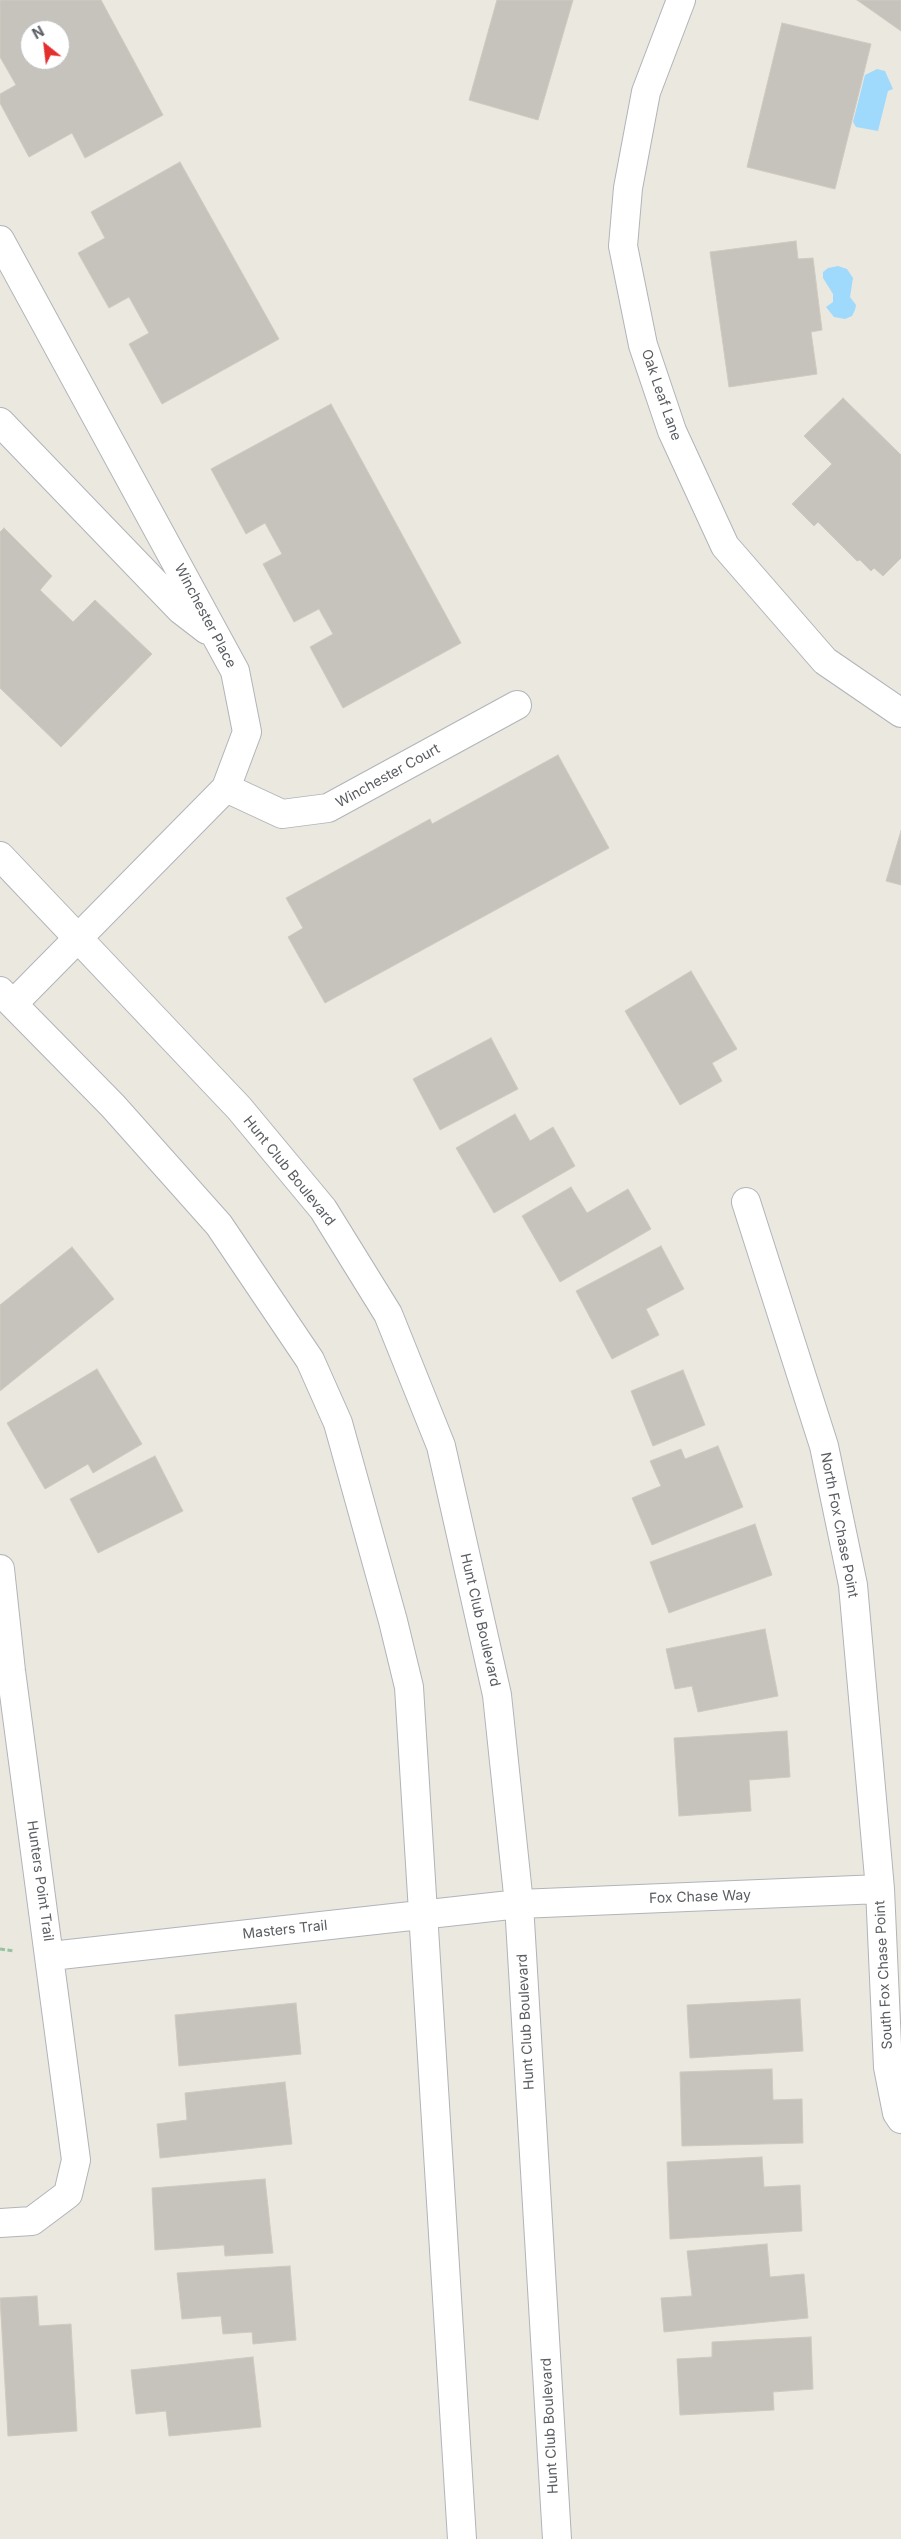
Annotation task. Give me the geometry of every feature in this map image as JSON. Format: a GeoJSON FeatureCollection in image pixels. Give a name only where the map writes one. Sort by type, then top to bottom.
{"type":"FeatureCollection","features":[{"type":"Feature","properties":{"kind":"street","name":"Oak Leaf Lane"},"geometry":{"type":"LineString","coordinates":[[681,0],[646,92],[628,188],[623,246],[643,345],[672,431],[725,546],[825,661],[901,712]]}},
{"type":"Feature","properties":{"kind":"street","name":"Winchester Place"},"geometry":{"type":"LineString","coordinates":[[0,240],[235,671],[247,732],[226,788],[79,938],[6,997]]}},
{"type":"Feature","properties":{"kind":"street"},"geometry":{"type":"LineString","coordinates":[[0,422],[181,610],[216,637]]}},
{"type":"Feature","properties":{"kind":"street","name":"Winchester Court"},"geometry":{"type":"LineString","coordinates":[[226,788],[282,814],[328,808],[517,705]]}},
{"type":"Feature","properties":{"kind":"street","name":"Hunt Club Boulevard"},"geometry":{"type":"LineString","coordinates":[[0,856],[239,1108],[323,1209],[388,1314],[441,1446],[497,1695],[519,1904],[557,2539]]}},
{"type":"Feature","properties":{"kind":"street"},"geometry":{"type":"LineString","coordinates":[[6,997],[113,1106],[219,1225],[310,1360],[338,1423],[409,1686],[462,2539]]}},
{"type":"Feature","properties":{"kind":"street","name":"North Fox Chase Point"},"geometry":{"type":"LineString","coordinates":[[746,1202],[824,1446],[853,1585],[880,1889]]}},
{"type":"Feature","properties":{"kind":"street","name":"Hunters Point Trail"},"geometry":{"type":"LineString","coordinates":[[0,1568],[6,1671],[51,1956],[76,2160],[68,2194],[32,2221],[0,2223]]}},
{"type":"Feature","properties":{"kind":"street","name":"Fox Chase Way"},"geometry":{"type":"LineString","coordinates":[[519,1904],[880,1889]]}},
{"type":"Feature","properties":{"kind":"street","name":"South Fox Chase Point"},"geometry":{"type":"LineString","coordinates":[[880,1889],[888,2067],[897,2113],[901,2119]]}},
{"type":"Feature","properties":{"kind":"street","name":"Masters Trail"},"geometry":{"type":"LineString","coordinates":[[51,1956],[519,1904]]}},
{"type":"Feature","properties":{"kind":"water"},"geometry":{"type":"Polygon","coordinates":[[[877,69],[885,71],[893,89],[888,91],[878,131],[856,127],[853,122],[865,75],[877,69]]]}},
{"type":"Feature","properties":{"kind":"water"},"geometry":{"type":"Polygon","coordinates":[[[838,266],[847,269],[853,278],[850,297],[856,305],[852,316],[845,319],[834,317],[826,307],[833,302],[833,294],[823,278],[823,272],[828,268],[838,266]]]}},
{"type":"Feature","properties":{"kind":"building"},"geometry":{"type":"Polygon","coordinates":[[[0,0],[101,0],[163,115],[85,158],[72,133],[29,157],[0,103],[0,94],[16,85],[0,57],[0,0]]]}},
{"type":"Feature","properties":{"kind":"building"},"geometry":{"type":"Polygon","coordinates":[[[497,0],[573,0],[538,120],[469,100],[497,0]]]}},
{"type":"Feature","properties":{"kind":"building"},"geometry":{"type":"Polygon","coordinates":[[[857,0],[901,0],[901,31],[857,0]]]}},
{"type":"Feature","properties":{"kind":"building"},"geometry":{"type":"Polygon","coordinates":[[[782,23],[871,44],[835,189],[747,167],[782,23]]]}},
{"type":"Feature","properties":{"kind":"building"},"geometry":{"type":"Polygon","coordinates":[[[180,162],[279,339],[162,404],[129,344],[149,333],[129,297],[109,308],[78,253],[105,238],[91,212],[180,162]]]}},
{"type":"Feature","properties":{"kind":"building"},"geometry":{"type":"Polygon","coordinates":[[[796,241],[798,259],[813,258],[822,330],[811,332],[817,374],[729,387],[710,252],[796,241]]]}},
{"type":"Feature","properties":{"kind":"building"},"geometry":{"type":"Polygon","coordinates":[[[843,398],[901,455],[901,558],[883,576],[874,568],[871,571],[860,560],[857,561],[818,522],[814,526],[792,504],[832,464],[804,436],[843,398]]]}},
{"type":"Feature","properties":{"kind":"building"},"geometry":{"type":"Polygon","coordinates":[[[331,404],[461,643],[343,708],[310,647],[333,634],[319,609],[294,622],[263,564],[282,554],[265,523],[246,534],[211,469],[331,404]]]}},
{"type":"Feature","properties":{"kind":"building"},"geometry":{"type":"Polygon","coordinates":[[[4,528],[52,576],[40,590],[73,622],[95,600],[152,654],[61,747],[0,688],[0,532],[4,528]]]}},
{"type":"Feature","properties":{"kind":"building"},"geometry":{"type":"Polygon","coordinates":[[[558,755],[609,848],[325,1003],[288,937],[303,928],[286,898],[430,819],[432,824],[558,755]]]}},
{"type":"Feature","properties":{"kind":"building"},"geometry":{"type":"Polygon","coordinates":[[[901,831],[901,885],[886,881],[901,831]]]}},
{"type":"Feature","properties":{"kind":"building"},"geometry":{"type":"Polygon","coordinates":[[[691,971],[737,1049],[712,1063],[722,1081],[680,1105],[625,1011],[691,971]]]}},
{"type":"Feature","properties":{"kind":"building"},"geometry":{"type":"Polygon","coordinates":[[[491,1038],[518,1089],[440,1130],[413,1079],[491,1038]]]}},
{"type":"Feature","properties":{"kind":"building"},"geometry":{"type":"Polygon","coordinates":[[[515,1114],[530,1141],[553,1127],[575,1166],[494,1213],[456,1148],[515,1114]]]}},
{"type":"Feature","properties":{"kind":"building"},"geometry":{"type":"Polygon","coordinates":[[[571,1187],[587,1213],[628,1189],[651,1229],[560,1282],[522,1216],[571,1187]]]}},
{"type":"Feature","properties":{"kind":"building"},"geometry":{"type":"Polygon","coordinates":[[[661,1246],[684,1289],[646,1309],[659,1335],[612,1359],[576,1291],[661,1246]]]}},
{"type":"Feature","properties":{"kind":"building"},"geometry":{"type":"Polygon","coordinates":[[[72,1247],[114,1299],[0,1391],[0,1305],[72,1247]]]}},
{"type":"Feature","properties":{"kind":"building"},"geometry":{"type":"Polygon","coordinates":[[[97,1369],[142,1444],[93,1473],[88,1464],[45,1489],[7,1423],[97,1369]]]}},
{"type":"Feature","properties":{"kind":"building"},"geometry":{"type":"Polygon","coordinates":[[[683,1370],[705,1425],[653,1446],[631,1391],[683,1370]]]}},
{"type":"Feature","properties":{"kind":"building"},"geometry":{"type":"Polygon","coordinates":[[[718,1446],[743,1507],[652,1545],[632,1498],[661,1486],[650,1461],[681,1449],[685,1459],[718,1446]]]}},
{"type":"Feature","properties":{"kind":"building"},"geometry":{"type":"Polygon","coordinates":[[[155,1456],[183,1511],[98,1553],[70,1499],[155,1456]]]}},
{"type":"Feature","properties":{"kind":"building"},"geometry":{"type":"Polygon","coordinates":[[[755,1524],[772,1575],[669,1613],[650,1562],[755,1524]]]}},
{"type":"Feature","properties":{"kind":"building"},"geometry":{"type":"Polygon","coordinates":[[[765,1629],[778,1696],[698,1712],[692,1686],[675,1689],[666,1649],[765,1629]]]}},
{"type":"Feature","properties":{"kind":"building"},"geometry":{"type":"Polygon","coordinates":[[[787,1731],[790,1777],[749,1780],[751,1811],[679,1816],[674,1738],[787,1731]]]}},
{"type":"Feature","properties":{"kind":"building"},"geometry":{"type":"Polygon","coordinates":[[[800,1999],[803,2051],[690,2058],[687,2005],[800,1999]]]}},
{"type":"Feature","properties":{"kind":"building"},"geometry":{"type":"Polygon","coordinates":[[[296,2003],[301,2054],[179,2066],[175,2015],[296,2003]]]}},
{"type":"Feature","properties":{"kind":"building"},"geometry":{"type":"Polygon","coordinates":[[[772,2069],[773,2100],[802,2099],[803,2143],[682,2146],[680,2072],[772,2069]]]}},
{"type":"Feature","properties":{"kind":"building"},"geometry":{"type":"Polygon","coordinates":[[[285,2082],[292,2144],[160,2158],[157,2124],[187,2120],[185,2093],[285,2082]]]}},
{"type":"Feature","properties":{"kind":"building"},"geometry":{"type":"Polygon","coordinates":[[[762,2157],[764,2187],[800,2185],[802,2231],[670,2239],[667,2162],[762,2157]]]}},
{"type":"Feature","properties":{"kind":"building"},"geometry":{"type":"Polygon","coordinates":[[[265,2179],[273,2253],[225,2256],[224,2245],[155,2250],[152,2188],[265,2179]]]}},
{"type":"Feature","properties":{"kind":"building"},"geometry":{"type":"Polygon","coordinates":[[[767,2244],[770,2277],[804,2274],[808,2318],[664,2332],[661,2298],[692,2296],[687,2251],[767,2244]]]}},
{"type":"Feature","properties":{"kind":"building"},"geometry":{"type":"Polygon","coordinates":[[[290,2266],[296,2340],[253,2344],[252,2332],[223,2334],[221,2316],[182,2319],[177,2273],[290,2266]]]}},
{"type":"Feature","properties":{"kind":"building"},"geometry":{"type":"Polygon","coordinates":[[[37,2296],[39,2326],[71,2324],[77,2431],[8,2436],[0,2298],[37,2296]]]}},
{"type":"Feature","properties":{"kind":"building"},"geometry":{"type":"Polygon","coordinates":[[[811,2337],[813,2389],[773,2392],[774,2410],[680,2415],[677,2359],[712,2357],[712,2342],[811,2337]]]}},
{"type":"Feature","properties":{"kind":"building"},"geometry":{"type":"Polygon","coordinates":[[[253,2357],[261,2427],[169,2436],[166,2411],[136,2414],[131,2370],[253,2357]]]}}]}
